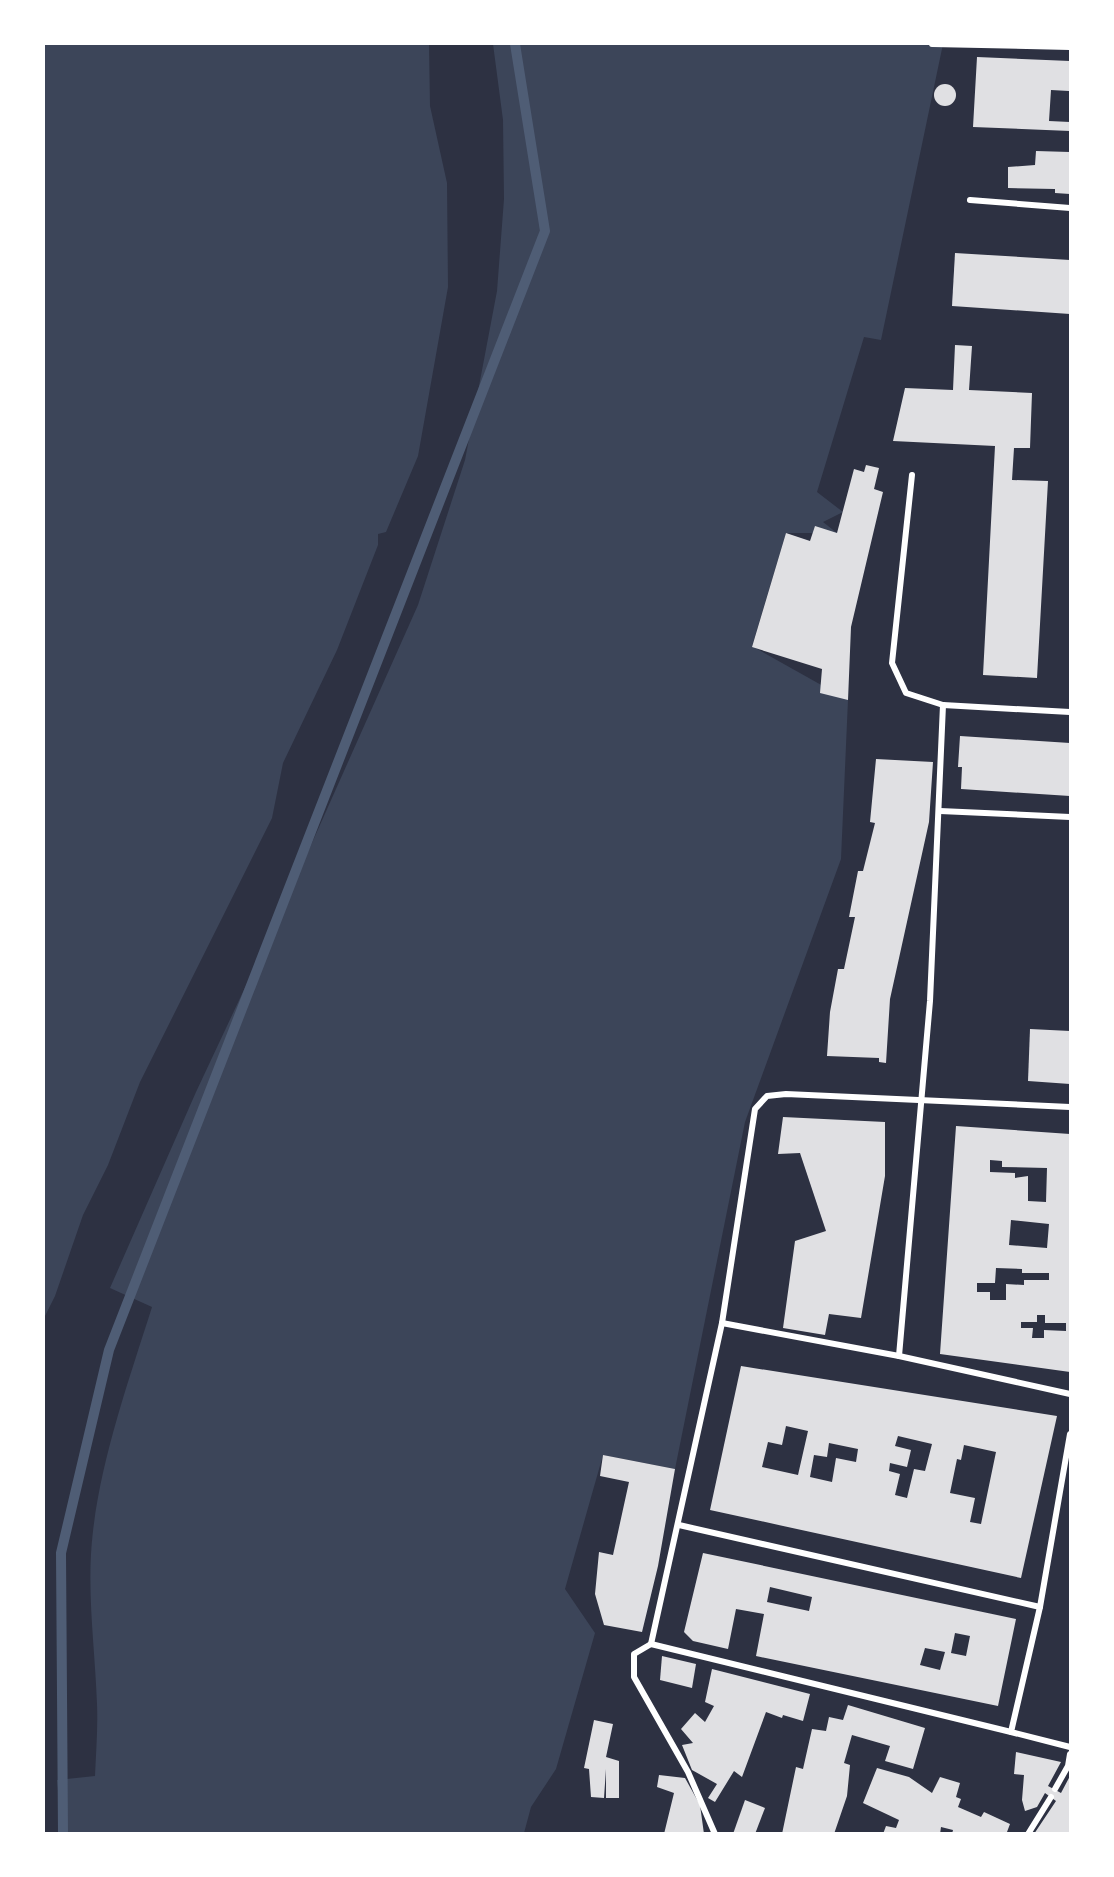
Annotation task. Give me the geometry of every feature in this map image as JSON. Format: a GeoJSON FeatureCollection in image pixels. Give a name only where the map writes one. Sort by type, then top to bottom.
{"type":"FeatureCollection","features":[{"type":"Feature","properties":{"kind":"street"},"geometry":{"type":"LineString","coordinates":[[932,44],[1071,47]]}},
{"type":"Feature","properties":{"kind":"street"},"geometry":{"type":"LineString","coordinates":[[970,200],[1071,208]]}},
{"type":"Feature","properties":{"kind":"street"},"geometry":{"type":"LineString","coordinates":[[912,475],[892,663],[906,693],[944,705],[1071,712]]}},
{"type":"Feature","properties":{"kind":"street"},"geometry":{"type":"LineString","coordinates":[[899,1356],[930,1001],[944,705]]}},
{"type":"Feature","properties":{"kind":"street"},"geometry":{"type":"LineString","coordinates":[[940,811],[1071,817]]}},
{"type":"Feature","properties":{"kind":"street"},"geometry":{"type":"LineString","coordinates":[[651,1644],[722,1323],[755,1109],[767,1096],[786,1094],[1071,1107]]}},
{"type":"Feature","properties":{"kind":"street"},"geometry":{"type":"LineString","coordinates":[[722,1323],[899,1356],[1071,1394]]}},
{"type":"Feature","properties":{"kind":"street"},"geometry":{"type":"LineString","coordinates":[[1011,1732],[1040,1608],[1071,1434]]}},
{"type":"Feature","properties":{"kind":"street"},"geometry":{"type":"LineString","coordinates":[[679,1525],[1040,1608]]}},
{"type":"Feature","properties":{"kind":"street"},"geometry":{"type":"LineString","coordinates":[[715,1833],[688,1772],[634,1677],[634,1654],[651,1644],[1071,1747]]}},
{"type":"Feature","properties":{"kind":"street"},"geometry":{"type":"LineString","coordinates":[[1055,1789],[1068,1767],[1071,1754]]}},
{"type":"Feature","properties":{"kind":"street"},"geometry":{"type":"LineString","coordinates":[[1028,1833],[1051,1797]]}},
{"type":"Feature","properties":{"kind":"shaded area"},"geometry":{"type":"Polygon","coordinates":[[[44,44],[429,44],[430,106],[447,183],[448,287],[418,456],[386,532],[378,534],[378,545],[337,650],[283,763],[272,818],[140,1082],[108,1165],[83,1215],[55,1296],[44,1318],[44,44]]]}},
{"type":"Feature","properties":{"kind":"shaded area"},"geometry":{"type":"Polygon","coordinates":[[[493,44],[943,44],[881,340],[864,337],[817,492],[843,512],[823,522],[837,533],[786,533],[752,646],[848,700],[841,859],[745,1122],[675,1469],[603,1455],[565,1589],[595,1633],[556,1769],[531,1807],[524,1833],[62,1833],[57,1780],[95,1776],[97,1713],[90,1574],[93,1531],[110,1446],[152,1307],[110,1288],[196,1092],[295,881],[418,605],[465,460],[497,291],[504,199],[503,120],[493,44]]]}},
{"type":"Feature","properties":{"kind":"building"},"geometry":{"type":"Polygon","coordinates":[[[977,57],[1070,61],[1069,91],[1051,90],[1049,121],[1070,122],[1070,131],[973,127],[977,57]]]}},
{"type":"Feature","properties":{"kind":"building"},"geometry":{"type":"Polygon","coordinates":[[[945,84],[953,87],[956,95],[953,103],[945,106],[937,103],[934,95],[937,87],[945,84]]]}},
{"type":"Feature","properties":{"kind":"building"},"geometry":{"type":"Polygon","coordinates":[[[1036,151],[1070,152],[1070,194],[1055,193],[1055,189],[1008,188],[1008,167],[1035,165],[1036,151]]]}},
{"type":"Feature","properties":{"kind":"building"},"geometry":{"type":"Polygon","coordinates":[[[955,253],[1070,260],[1070,314],[952,306],[955,253]]]}},
{"type":"Feature","properties":{"kind":"building"},"geometry":{"type":"Polygon","coordinates":[[[955,345],[972,346],[969,390],[1032,393],[1030,448],[1014,448],[1012,480],[1048,481],[1037,678],[983,675],[995,446],[893,441],[905,388],[953,390],[955,345]]]}},
{"type":"Feature","properties":{"kind":"building"},"geometry":{"type":"Polygon","coordinates":[[[866,465],[879,468],[874,489],[883,492],[851,627],[848,700],[820,693],[822,669],[752,647],[786,533],[810,541],[815,526],[837,533],[854,469],[864,472],[866,465]]]}},
{"type":"Feature","properties":{"kind":"building"},"geometry":{"type":"Polygon","coordinates":[[[960,736],[1070,743],[1070,796],[961,789],[962,767],[958,767],[960,736]]]}},
{"type":"Feature","properties":{"kind":"building"},"geometry":{"type":"Polygon","coordinates":[[[876,759],[933,762],[929,822],[890,999],[886,1063],[879,1062],[879,1058],[827,1056],[830,1012],[838,969],[844,969],[855,917],[849,917],[858,871],[863,871],[875,823],[870,822],[876,759]]]}},
{"type":"Feature","properties":{"kind":"building"},"geometry":{"type":"Polygon","coordinates":[[[1030,1029],[1070,1031],[1070,1084],[1028,1081],[1030,1029]]]}},
{"type":"Feature","properties":{"kind":"building"},"geometry":{"type":"Polygon","coordinates":[[[783,1117],[885,1122],[885,1176],[861,1318],[829,1314],[825,1335],[783,1328],[795,1241],[826,1231],[800,1153],[778,1154],[783,1117]]]}},
{"type":"Feature","properties":{"kind":"building"},"geometry":{"type":"Polygon","coordinates":[[[956,1126],[1070,1134],[1070,1372],[940,1354],[956,1126]],[[990,1160],[990,1172],[1015,1173],[1015,1178],[1028,1176],[1028,1201],[1046,1202],[1047,1168],[1002,1167],[1002,1161],[990,1160]],[[1011,1220],[1009,1245],[1047,1248],[1049,1224],[1011,1220]],[[996,1268],[995,1283],[977,1283],[977,1292],[990,1292],[990,1300],[1006,1300],[1006,1284],[1024,1285],[1024,1280],[1049,1280],[1049,1273],[1022,1273],[1022,1269],[996,1268]],[[1037,1315],[1037,1322],[1021,1322],[1021,1328],[1033,1328],[1032,1338],[1044,1338],[1044,1330],[1066,1331],[1066,1323],[1045,1323],[1045,1315],[1037,1315]]]}},
{"type":"Feature","properties":{"kind":"building"},"geometry":{"type":"Polygon","coordinates":[[[741,1366],[1057,1416],[1021,1578],[710,1510],[741,1366]],[[786,1426],[782,1445],[768,1442],[762,1467],[798,1475],[808,1431],[786,1426]],[[898,1436],[895,1446],[911,1450],[907,1467],[890,1463],[889,1471],[900,1474],[895,1495],[907,1498],[914,1469],[925,1471],[932,1444],[898,1436]],[[829,1443],[827,1457],[814,1455],[810,1477],[832,1482],[836,1458],[856,1462],[858,1449],[829,1443]],[[964,1445],[961,1460],[957,1459],[950,1493],[975,1498],[970,1522],[981,1524],[996,1452],[964,1445]]]}},
{"type":"Feature","properties":{"kind":"building"},"geometry":{"type":"Polygon","coordinates":[[[603,1455],[675,1469],[658,1566],[642,1632],[604,1625],[595,1594],[599,1552],[613,1555],[629,1482],[600,1476],[603,1455]]]}},
{"type":"Feature","properties":{"kind":"building"},"geometry":{"type":"Polygon","coordinates":[[[703,1553],[1016,1619],[998,1706],[756,1656],[764,1614],[736,1609],[728,1649],[693,1641],[684,1632],[703,1553]],[[770,1587],[767,1602],[809,1611],[812,1597],[770,1587]],[[955,1633],[951,1653],[966,1656],[970,1636],[955,1633]],[[925,1648],[920,1665],[940,1670],[945,1652],[925,1648]]]}},
{"type":"Feature","properties":{"kind":"building"},"geometry":{"type":"Polygon","coordinates":[[[662,1656],[696,1664],[692,1688],[660,1680],[662,1656]]]}},
{"type":"Feature","properties":{"kind":"building"},"geometry":{"type":"Polygon","coordinates":[[[712,1669],[810,1694],[803,1721],[783,1715],[782,1718],[766,1712],[742,1777],[734,1771],[715,1802],[708,1798],[717,1784],[692,1770],[682,1745],[693,1743],[681,1729],[695,1713],[705,1722],[714,1706],[705,1702],[712,1669]]]}},
{"type":"Feature","properties":{"kind":"building"},"geometry":{"type":"Polygon","coordinates":[[[848,1705],[925,1728],[913,1769],[885,1761],[890,1746],[852,1735],[844,1763],[850,1765],[847,1796],[834,1834],[782,1834],[796,1767],[803,1769],[812,1729],[826,1731],[829,1717],[843,1720],[848,1705]]]}},
{"type":"Feature","properties":{"kind":"building"},"geometry":{"type":"Polygon","coordinates":[[[594,1720],[613,1724],[606,1757],[619,1761],[619,1798],[606,1798],[606,1769],[604,1798],[591,1797],[589,1769],[584,1768],[594,1720]]]}},
{"type":"Feature","properties":{"kind":"building"},"geometry":{"type":"Polygon","coordinates":[[[1016,1752],[1061,1762],[1048,1786],[1061,1793],[1070,1776],[1070,1834],[1034,1834],[1056,1801],[1045,1793],[1037,1807],[1025,1811],[1022,1800],[1024,1775],[1014,1774],[1016,1752]]]}},
{"type":"Feature","properties":{"kind":"building"},"geometry":{"type":"Polygon","coordinates":[[[877,1768],[909,1777],[932,1793],[940,1777],[960,1783],[956,1797],[961,1799],[958,1807],[981,1817],[984,1812],[1010,1824],[1007,1832],[1011,1834],[952,1834],[953,1830],[941,1827],[940,1834],[883,1834],[886,1826],[896,1828],[899,1820],[863,1803],[877,1768]]]}},
{"type":"Feature","properties":{"kind":"building"},"geometry":{"type":"Polygon","coordinates":[[[659,1775],[685,1778],[700,1805],[704,1834],[664,1834],[674,1793],[657,1787],[659,1775]]]}},
{"type":"Feature","properties":{"kind":"building"},"geometry":{"type":"Polygon","coordinates":[[[745,1800],[765,1808],[755,1834],[733,1834],[745,1800]]]}},
{"type":"Feature","properties":{"kind":"waterway"},"geometry":{"type":"LineString","coordinates":[[63,1834],[61,1553],[109,1350],[545,231],[515,44]]}}]}
